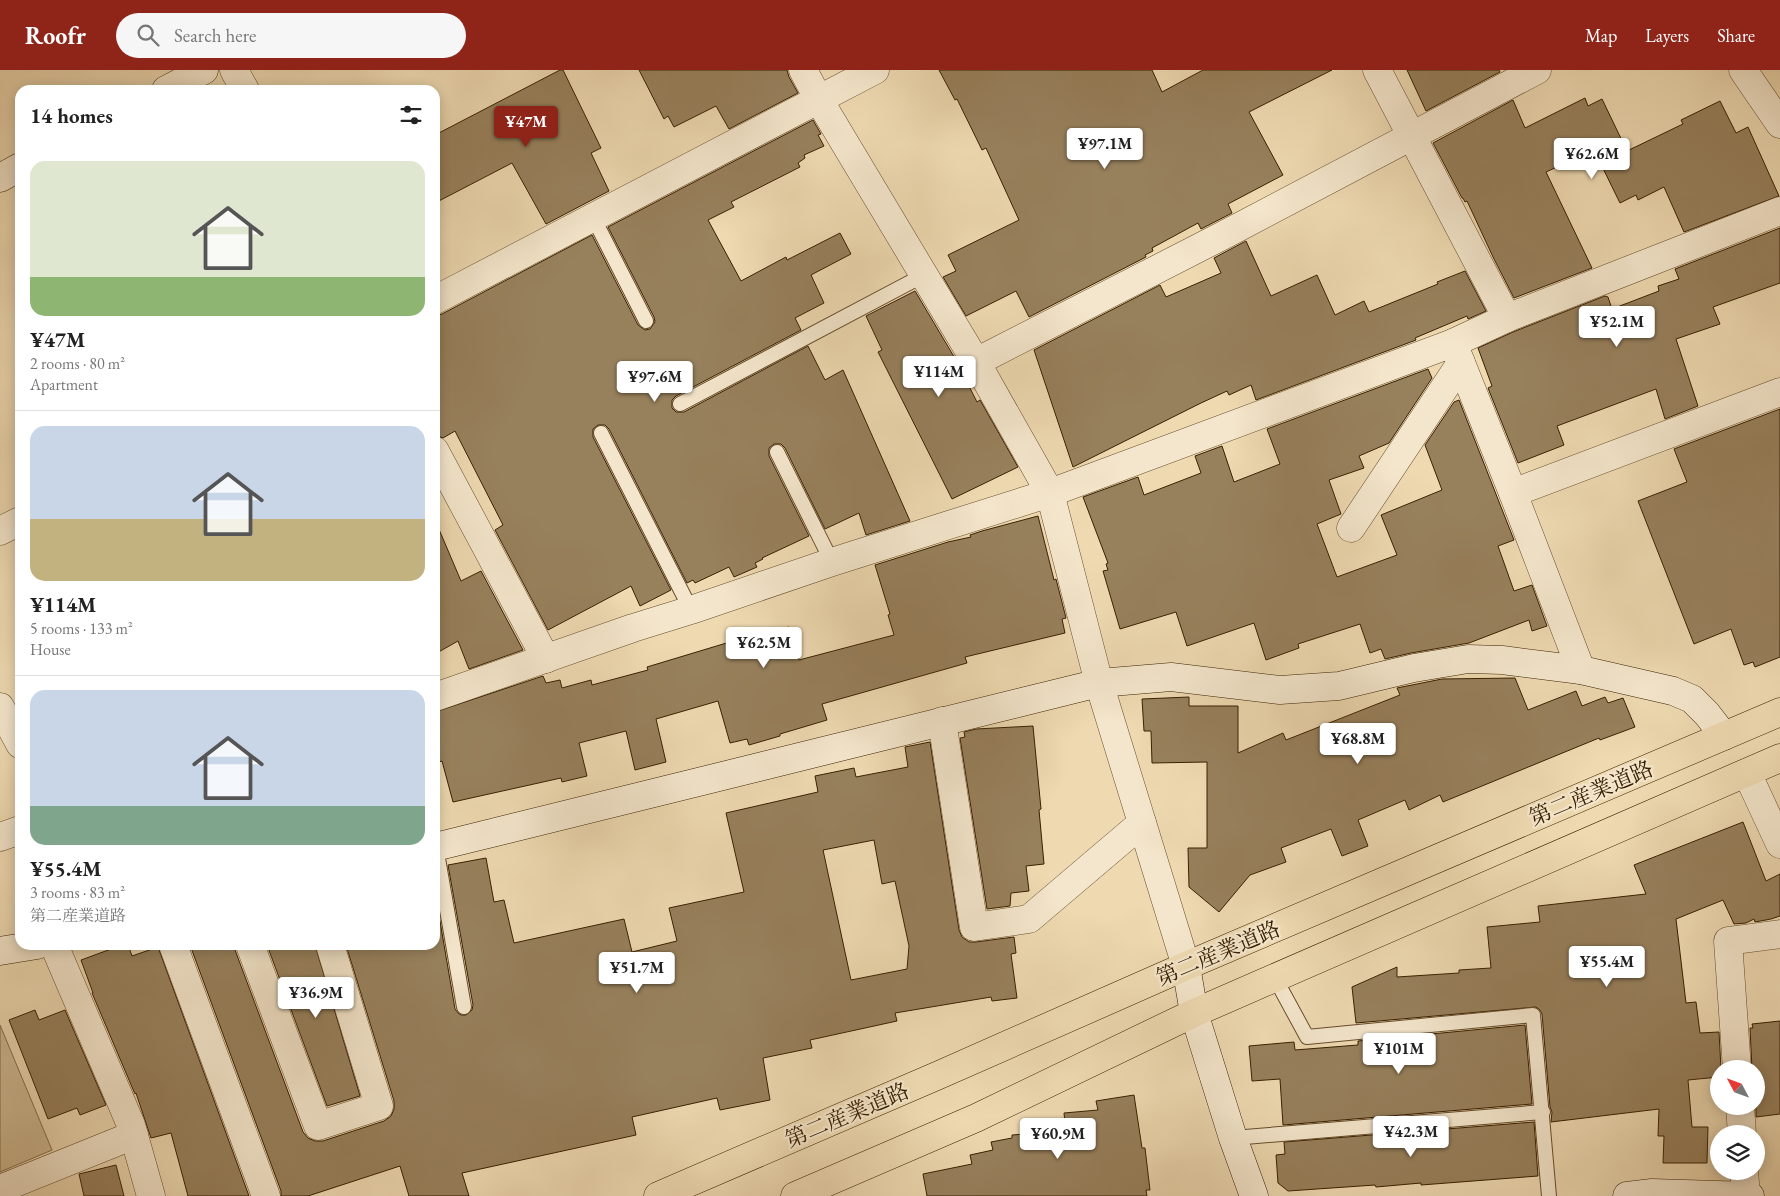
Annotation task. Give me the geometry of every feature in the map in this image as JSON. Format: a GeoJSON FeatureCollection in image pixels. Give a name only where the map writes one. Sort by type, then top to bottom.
{"type":"FeatureCollection","features":[{"type":"Feature","properties":{"kind":"main road","name":"第二産業道路"},"geometry":{"type":"LineString","coordinates":[[658,1196],[1186,966],[1780,712]]}},
{"type":"Feature","properties":{"kind":"main road","name":"第二産業道路"},"geometry":{"type":"LineString","coordinates":[[795,1196],[976,1118],[1194,1013],[1780,758]]}},
{"type":"Feature","properties":{"kind":"street"},"geometry":{"type":"LineString","coordinates":[[176,85],[204,70]]}},
{"type":"Feature","properties":{"kind":"street"},"geometry":{"type":"LineString","coordinates":[[234,70],[242,85]]}},
{"type":"Feature","properties":{"kind":"street"},"geometry":{"type":"LineString","coordinates":[[803,70],[819,100],[976,362],[1050,493],[1099,683],[1186,966],[1194,1013],[1233,1138],[1254,1196]]}},
{"type":"Feature","properties":{"kind":"street"},"geometry":{"type":"LineString","coordinates":[[440,297],[875,70]]}},
{"type":"Feature","properties":{"kind":"street"},"geometry":{"type":"LineString","coordinates":[[1377,70],[1413,135],[1507,318]]}},
{"type":"Feature","properties":{"kind":"street"},"geometry":{"type":"LineString","coordinates":[[976,362],[1220,237],[1538,70]]}},
{"type":"Feature","properties":{"kind":"street"},"geometry":{"type":"LineString","coordinates":[[1744,70],[1780,124]]}},
{"type":"Feature","properties":{"kind":"street"},"geometry":{"type":"LineString","coordinates":[[0,178],[15,170]]}},
{"type":"Feature","properties":{"kind":"street"},"geometry":{"type":"LineString","coordinates":[[440,695],[633,628],[832,562],[1050,493],[1457,353],[1507,318],[1780,211]]}},
{"type":"Feature","properties":{"kind":"street"},"geometry":{"type":"LineString","coordinates":[[1457,353],[1581,670]]}},
{"type":"Feature","properties":{"kind":"street"},"geometry":{"type":"LineString","coordinates":[[1351,528],[1457,353]]}},
{"type":"Feature","properties":{"kind":"street"},"geometry":{"type":"LineString","coordinates":[[1513,493],[1780,392]]}},
{"type":"Feature","properties":{"kind":"street"},"geometry":{"type":"LineString","coordinates":[[440,459],[546,658]]}},
{"type":"Feature","properties":{"kind":"street"},"geometry":{"type":"LineString","coordinates":[[0,531],[15,524]]}},
{"type":"Feature","properties":{"kind":"street"},"geometry":{"type":"LineString","coordinates":[[440,846],[1099,683],[1171,677],[1280,690],[1339,686],[1414,668],[1468,659],[1502,660],[1581,670],[1673,691],[1692,699],[1707,714],[1724,736]]}},
{"type":"Feature","properties":{"kind":"street"},"geometry":{"type":"LineString","coordinates":[[0,707],[15,735]]}},
{"type":"Feature","properties":{"kind":"street"},"geometry":{"type":"LineString","coordinates":[[942,721],[974,926],[1030,918],[1142,823]]}},
{"type":"Feature","properties":{"kind":"street"},"geometry":{"type":"LineString","coordinates":[[1747,773],[1780,844]]}},
{"type":"Feature","properties":{"kind":"street"},"geometry":{"type":"LineString","coordinates":[[0,837],[15,832]]}},
{"type":"Feature","properties":{"kind":"street"},"geometry":{"type":"LineString","coordinates":[[1736,1060],[1728,941],[1780,934]]}},
{"type":"Feature","properties":{"kind":"street"},"geometry":{"type":"LineString","coordinates":[[0,951],[15,949]]}},
{"type":"Feature","properties":{"kind":"street"},"geometry":{"type":"LineString","coordinates":[[56,950],[134,1135],[151,1196]]}},
{"type":"Feature","properties":{"kind":"street"},"geometry":{"type":"LineString","coordinates":[[175,950],[266,1196]]}},
{"type":"Feature","properties":{"kind":"street"},"geometry":{"type":"LineString","coordinates":[[252,950],[318,1126],[379,1106],[332,950]]}},
{"type":"Feature","properties":{"kind":"street"},"geometry":{"type":"LineString","coordinates":[[0,1189],[134,1135]]}},
{"type":"Feature","properties":{"kind":"street"},"geometry":{"type":"LineString","coordinates":[[1745,1180],[1746,1196]]}},
{"type":"Feature","properties":{"kind":"street"},"geometry":{"type":"LineString","coordinates":[[1627,1196],[1652,1193],[1750,1196]]}},
{"type":"Feature","properties":{"kind":"lane"},"geometry":{"type":"LineString","coordinates":[[593,217],[646,321]]}},
{"type":"Feature","properties":{"kind":"lane"},"geometry":{"type":"LineString","coordinates":[[680,404],[924,275]]}},
{"type":"Feature","properties":{"kind":"lane"},"geometry":{"type":"LineString","coordinates":[[601,433],[691,610]]}},
{"type":"Feature","properties":{"kind":"lane"},"geometry":{"type":"LineString","coordinates":[[777,452],[832,562]]}},
{"type":"Feature","properties":{"kind":"lane"},"geometry":{"type":"LineString","coordinates":[[440,870],[464,1007]]}},
{"type":"Feature","properties":{"kind":"lane"},"geometry":{"type":"LineString","coordinates":[[1275,978],[1306,1037],[1533,1015],[1549,1196]]}},
{"type":"Feature","properties":{"kind":"lane"},"geometry":{"type":"LineString","coordinates":[[1233,1138],[1543,1112]]}},
{"type":"Feature","properties":{"kind":"shaded area"},"geometry":{"type":"Polygon","coordinates":[[[0,1025],[52,1150],[0,1172],[0,1025]]]}},
{"type":"Feature","properties":{"kind":"building"},"geometry":{"type":"Polygon","coordinates":[[[563,70],[601,148],[591,153],[609,191],[546,224],[512,163],[440,200],[440,132],[563,70]]]}},
{"type":"Feature","properties":{"kind":"building"},"geometry":{"type":"Polygon","coordinates":[[[639,70],[787,70],[798,93],[729,129],[716,106],[674,127],[668,116],[664,119],[639,70]]]}},
{"type":"Feature","properties":{"kind":"building"},"geometry":{"type":"Polygon","coordinates":[[[939,70],[1152,70],[1162,92],[1203,70],[1332,70],[1249,112],[1283,175],[1228,204],[1232,213],[1201,229],[1198,223],[1152,248],[1153,251],[1145,255],[1146,257],[1029,317],[1016,291],[966,316],[943,277],[956,271],[948,255],[1019,220],[986,148],[982,150],[957,99],[955,100],[939,70]]]}},
{"type":"Feature","properties":{"kind":"building"},"geometry":{"type":"Polygon","coordinates":[[[1407,70],[1499,70],[1500,72],[1426,111],[1407,70]]]}},
{"type":"Feature","properties":{"kind":"building"},"geometry":{"type":"Polygon","coordinates":[[[1585,98],[1588,106],[1602,99],[1627,151],[1683,124],[1681,120],[1720,101],[1736,133],[1748,127],[1779,196],[1684,232],[1664,187],[1638,200],[1636,195],[1620,203],[1594,150],[1546,172],[1592,268],[1514,298],[1467,201],[1465,202],[1462,198],[1433,143],[1513,100],[1525,128],[1585,98]]]}},
{"type":"Feature","properties":{"kind":"building"},"geometry":{"type":"Polygon","coordinates":[[[813,120],[821,134],[818,135],[824,146],[804,155],[805,158],[798,163],[800,167],[731,202],[734,207],[708,220],[741,281],[786,257],[787,260],[840,233],[851,254],[811,275],[824,303],[795,318],[801,330],[676,396],[672,400],[672,408],[676,412],[684,412],[808,346],[825,380],[843,370],[910,521],[866,535],[859,513],[825,529],[785,448],[781,444],[774,444],[769,448],[769,456],[809,536],[762,558],[755,563],[757,567],[734,577],[729,567],[695,583],[693,580],[687,583],[609,429],[605,425],[598,425],[593,429],[593,437],[671,590],[640,606],[631,586],[548,630],[495,530],[503,525],[455,431],[443,438],[440,437],[440,315],[592,235],[638,325],[645,330],[650,329],[655,322],[654,317],[608,227],[813,120]]]}},
{"type":"Feature","properties":{"kind":"building"},"geometry":{"type":"Polygon","coordinates":[[[1780,228],[1780,283],[1713,307],[1720,324],[1676,339],[1698,406],[1665,419],[1656,389],[1557,426],[1564,445],[1518,463],[1488,388],[1492,386],[1478,348],[1513,332],[1605,296],[1608,297],[1612,309],[1659,291],[1658,286],[1679,279],[1675,269],[1780,228]]]}},
{"type":"Feature","properties":{"kind":"building"},"geometry":{"type":"Polygon","coordinates":[[[1246,241],[1271,296],[1317,275],[1335,315],[1364,301],[1369,312],[1465,271],[1486,311],[1468,319],[1467,316],[1415,338],[1416,340],[1256,400],[1251,385],[1229,395],[1227,391],[1073,467],[1034,350],[1160,285],[1166,297],[1221,273],[1214,258],[1246,241]]]}},
{"type":"Feature","properties":{"kind":"building"},"geometry":{"type":"Polygon","coordinates":[[[915,291],[953,355],[977,402],[980,400],[1018,467],[952,499],[878,352],[882,350],[866,316],[915,291]]]}},
{"type":"Feature","properties":{"kind":"building"},"geometry":{"type":"Polygon","coordinates":[[[1428,369],[1432,378],[1389,443],[1359,456],[1364,468],[1329,480],[1341,514],[1317,524],[1337,577],[1397,555],[1381,515],[1442,490],[1425,445],[1454,402],[1459,400],[1514,540],[1498,546],[1514,591],[1532,585],[1547,626],[1532,631],[1529,620],[1469,643],[1385,659],[1381,649],[1370,653],[1360,624],[1298,644],[1299,648],[1266,660],[1254,623],[1187,646],[1176,612],[1120,629],[1103,571],[1108,570],[1106,564],[1108,563],[1083,497],[1138,477],[1144,495],[1201,473],[1195,456],[1222,446],[1234,482],[1280,464],[1267,429],[1428,369]]]}},
{"type":"Feature","properties":{"kind":"building"},"geometry":{"type":"Polygon","coordinates":[[[1780,409],[1780,657],[1755,667],[1753,662],[1744,665],[1731,629],[1694,644],[1638,501],[1687,482],[1674,449],[1780,409]]]}},
{"type":"Feature","properties":{"kind":"building"},"geometry":{"type":"Polygon","coordinates":[[[1038,516],[1054,580],[1056,579],[1066,618],[1062,619],[1065,633],[965,657],[967,663],[822,704],[827,720],[749,745],[747,739],[730,743],[718,701],[656,719],[666,762],[635,770],[626,731],[579,743],[587,776],[562,782],[561,778],[453,802],[442,761],[440,762],[440,710],[543,676],[546,683],[560,680],[562,688],[591,680],[592,685],[648,670],[647,667],[753,635],[753,637],[789,627],[799,660],[894,635],[888,615],[890,614],[875,565],[948,542],[971,537],[970,535],[1038,516]]]}},
{"type":"Feature","properties":{"kind":"building"},"geometry":{"type":"Polygon","coordinates":[[[440,532],[461,581],[481,571],[523,650],[469,669],[458,641],[440,651],[440,532]]]}},
{"type":"Feature","properties":{"kind":"building"},"geometry":{"type":"Polygon","coordinates":[[[1515,678],[1528,710],[1576,691],[1582,706],[1605,697],[1608,703],[1623,698],[1635,727],[1600,740],[1599,738],[1443,802],[1440,795],[1409,810],[1405,800],[1358,820],[1368,846],[1342,856],[1331,829],[1281,848],[1286,862],[1250,875],[1219,912],[1189,887],[1188,848],[1207,848],[1207,762],[1152,763],[1151,731],[1144,731],[1142,699],[1189,697],[1189,706],[1238,706],[1238,753],[1283,733],[1286,740],[1400,695],[1397,688],[1442,679],[1515,678]]]}},
{"type":"Feature","properties":{"kind":"building"},"geometry":{"type":"Polygon","coordinates":[[[1033,726],[1044,864],[1026,866],[1029,891],[1011,893],[1010,906],[987,909],[960,738],[965,737],[964,732],[976,729],[1033,726]]]}},
{"type":"Feature","properties":{"kind":"building"},"geometry":{"type":"Polygon","coordinates":[[[930,742],[959,930],[962,937],[969,942],[1014,937],[1016,953],[1011,954],[1017,998],[992,1001],[991,997],[895,1013],[897,1021],[810,1040],[812,1048],[763,1058],[770,1100],[720,1110],[717,1098],[632,1117],[636,1135],[462,1173],[469,1196],[409,1196],[400,1166],[308,1196],[281,1196],[281,1191],[192,950],[235,950],[303,1132],[308,1138],[315,1141],[323,1141],[384,1121],[391,1116],[394,1109],[394,1101],[348,950],[440,950],[440,921],[455,1009],[461,1015],[466,1015],[472,1010],[473,1005],[448,865],[486,858],[494,902],[504,900],[514,943],[624,919],[632,952],[677,941],[669,908],[744,892],[726,813],[818,792],[815,776],[854,768],[856,777],[908,767],[905,747],[930,742]],[[874,840],[823,850],[851,980],[907,969],[909,946],[895,881],[882,884],[874,840]]]}},
{"type":"Feature","properties":{"kind":"building"},"geometry":{"type":"Polygon","coordinates":[[[1743,822],[1766,881],[1780,874],[1780,916],[1755,922],[1754,919],[1746,923],[1734,924],[1723,900],[1676,919],[1686,1003],[1696,1002],[1700,1033],[1719,1032],[1721,1060],[1710,1060],[1710,1078],[1688,1080],[1692,1127],[1708,1127],[1707,1163],[1663,1163],[1664,1136],[1658,1136],[1659,1109],[1551,1122],[1552,1112],[1542,1014],[1536,1007],[1356,1023],[1352,987],[1397,967],[1397,977],[1459,973],[1459,970],[1491,968],[1487,927],[1540,922],[1538,906],[1646,894],[1634,865],[1743,822]]]}},
{"type":"Feature","properties":{"kind":"building"},"geometry":{"type":"Polygon","coordinates":[[[108,950],[130,950],[132,956],[149,950],[159,950],[249,1196],[188,1196],[171,1133],[151,1138],[136,1093],[92,993],[81,960],[108,950]]]}},
{"type":"Feature","properties":{"kind":"building"},"geometry":{"type":"Polygon","coordinates":[[[269,950],[316,950],[360,1096],[327,1106],[269,950]]]}},
{"type":"Feature","properties":{"kind":"building"},"geometry":{"type":"Polygon","coordinates":[[[35,1010],[39,1020],[65,1010],[106,1105],[80,1115],[77,1108],[48,1119],[9,1020],[35,1010]]]}},
{"type":"Feature","properties":{"kind":"building"},"geometry":{"type":"Polygon","coordinates":[[[1780,1021],[1780,1114],[1756,1117],[1756,1115],[1765,1115],[1765,1060],[1752,1060],[1750,1028],[1753,1028],[1752,1024],[1780,1021]]]}},
{"type":"Feature","properties":{"kind":"building"},"geometry":{"type":"Polygon","coordinates":[[[1525,1025],[1532,1104],[1283,1125],[1280,1079],[1252,1081],[1249,1046],[1294,1042],[1295,1050],[1358,1045],[1358,1041],[1525,1025]]]}},
{"type":"Feature","properties":{"kind":"building"},"geometry":{"type":"Polygon","coordinates":[[[1134,1095],[1142,1148],[1145,1148],[1150,1190],[1146,1190],[1147,1196],[927,1196],[923,1174],[972,1164],[970,1155],[993,1150],[991,1142],[1012,1138],[1012,1135],[1025,1134],[1024,1128],[1065,1123],[1064,1113],[1098,1110],[1096,1101],[1134,1095]]]}},
{"type":"Feature","properties":{"kind":"building"},"geometry":{"type":"Polygon","coordinates":[[[1534,1122],[1538,1176],[1421,1185],[1421,1183],[1376,1187],[1375,1185],[1288,1191],[1278,1183],[1276,1155],[1285,1154],[1284,1142],[1534,1122]]]}},
{"type":"Feature","properties":{"kind":"building"},"geometry":{"type":"Polygon","coordinates":[[[116,1165],[124,1196],[84,1196],[79,1174],[116,1165]]]}}]}
